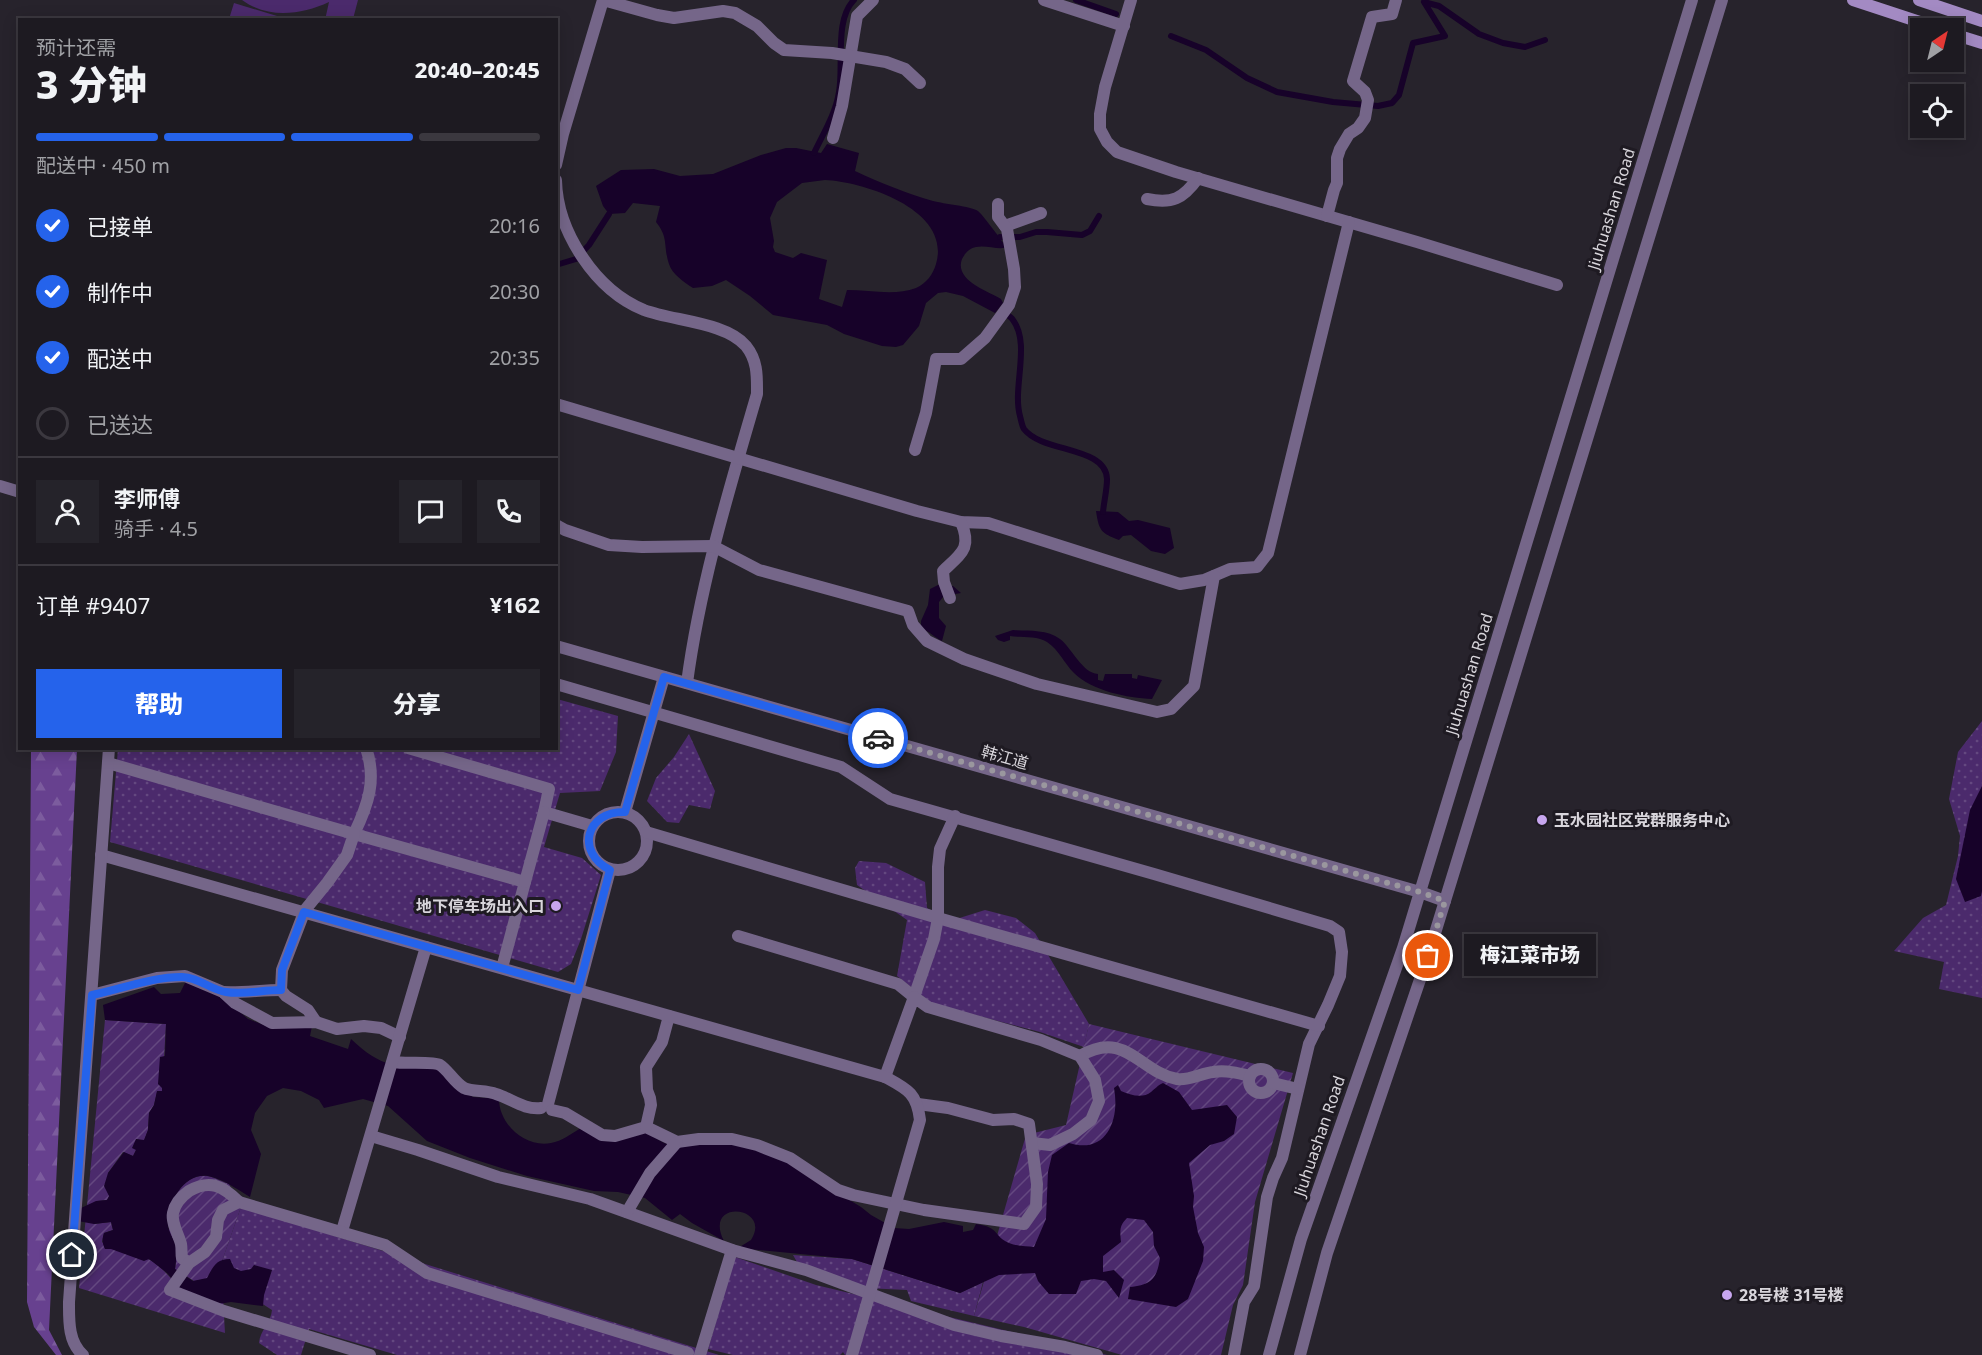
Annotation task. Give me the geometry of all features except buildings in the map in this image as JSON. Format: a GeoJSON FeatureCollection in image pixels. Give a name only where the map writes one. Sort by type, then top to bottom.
{"type":"FeatureCollection","features":[{"type":"Feature","properties":{"kind":"main road"},"geometry":{"type":"LineString","coordinates":[[1853,0],[1910,19]]}},
{"type":"Feature","properties":{"kind":"main road"},"geometry":{"type":"LineString","coordinates":[[1919,0],[1982,21]]}},
{"type":"Feature","properties":{"kind":"main road"},"geometry":{"type":"LineString","coordinates":[[1964,37],[1982,43]]}},
{"type":"Feature","properties":{"kind":"street"},"geometry":{"type":"LineString","coordinates":[[558,156],[603,0],[674,18],[723,11],[735,13],[757,26],[784,50],[849,55],[898,65],[920,84]]}},
{"type":"Feature","properties":{"kind":"street"},"geometry":{"type":"LineString","coordinates":[[833,138],[842,106],[857,16],[873,0]]}},
{"type":"Feature","properties":{"kind":"street"},"geometry":{"type":"LineString","coordinates":[[1044,0],[1124,26]]}},
{"type":"Feature","properties":{"kind":"street"},"geometry":{"type":"LineString","coordinates":[[1131,0],[1105,87],[1100,114],[1100,129],[1107,142],[1117,152],[1557,285]]}},
{"type":"Feature","properties":{"kind":"street"},"geometry":{"type":"LineString","coordinates":[[1327,216],[1337,183],[1337,158],[1340,149],[1349,134],[1358,128],[1365,118],[1368,100],[1365,92],[1353,81],[1372,17],[1392,14],[1396,0]]}},
{"type":"Feature","properties":{"kind":"street","name":"Jiuhuashan Road"},"geometry":{"type":"LineString","coordinates":[[1269,1355],[1301,1239],[1403,948],[1692,0]]}},
{"type":"Feature","properties":{"kind":"street"},"geometry":{"type":"LineString","coordinates":[[1300,1355],[1327,1252],[1445,901],[1722,0]]}},
{"type":"Feature","properties":{"kind":"street"},"geometry":{"type":"LineString","coordinates":[[1147,199],[1172,201],[1188,192],[1198,178]]}},
{"type":"Feature","properties":{"kind":"street"},"geometry":{"type":"LineString","coordinates":[[558,203],[563,222],[585,262],[615,292],[643,309],[731,334],[746,345],[754,359],[757,371],[757,394],[713,546],[693,639],[687,683]]}},
{"type":"Feature","properties":{"kind":"street"},"geometry":{"type":"LineString","coordinates":[[915,450],[926,413],[936,359],[961,359],[985,338],[1009,305],[1015,287],[1011,247],[1006,228],[998,217],[998,204]]}},
{"type":"Feature","properties":{"kind":"street"},"geometry":{"type":"LineString","coordinates":[[1006,228],[1041,213]]}},
{"type":"Feature","properties":{"kind":"street"},"geometry":{"type":"LineString","coordinates":[[558,405],[917,511],[961,522],[988,523],[1180,584],[1204,580],[1230,569],[1257,567],[1268,553],[1349,222]]}},
{"type":"Feature","properties":{"kind":"street"},"geometry":{"type":"LineString","coordinates":[[0,486],[18,491]]}},
{"type":"Feature","properties":{"kind":"street"},"geometry":{"type":"LineString","coordinates":[[950,598],[944,582],[944,571],[961,554],[965,546],[967,536],[961,522]]}},
{"type":"Feature","properties":{"kind":"street"},"geometry":{"type":"LineString","coordinates":[[558,526],[609,545],[713,546],[759,570],[908,611],[913,625],[927,641],[964,659],[1037,684],[1157,712],[1171,709],[1194,686],[1214,576]]}},
{"type":"Feature","properties":{"kind":"street","name":"韩江道"},"geometry":{"type":"LineString","coordinates":[[558,647],[1445,901]]}},
{"type":"Feature","properties":{"kind":"street"},"geometry":{"type":"LineString","coordinates":[[625,812],[664,677]]}},
{"type":"Feature","properties":{"kind":"street"},"geometry":{"type":"LineString","coordinates":[[558,685],[841,767],[890,799],[1330,926],[1339,932],[1342,952],[1340,976],[1309,1044],[1282,1158],[1267,1197],[1254,1286],[1244,1302],[1234,1355]]}},
{"type":"Feature","properties":{"kind":"street"},"geometry":{"type":"LineString","coordinates":[[83,1355],[69,1329],[69,1302],[110,750]]}},
{"type":"Feature","properties":{"kind":"street"},"geometry":{"type":"LineString","coordinates":[[316,1022],[308,1010],[286,996],[281,990],[282,970],[304,912],[347,855],[365,812],[372,766],[367,750]]}},
{"type":"Feature","properties":{"kind":"street"},"geometry":{"type":"LineString","coordinates":[[415,750],[549,789],[502,968]]}},
{"type":"Feature","properties":{"kind":"street"},"geometry":{"type":"LineString","coordinates":[[108,763],[525,882]]}},
{"type":"Feature","properties":{"kind":"street"},"geometry":{"type":"LineString","coordinates":[[544,812],[592,826]]}},
{"type":"Feature","properties":{"kind":"street"},"geometry":{"type":"LineString","coordinates":[[625,812],[641,822],[648,841],[640,860],[623,870],[610,870],[597,861],[591,853],[589,835],[592,826],[606,814],[625,812]]}},
{"type":"Feature","properties":{"kind":"street"},"geometry":{"type":"LineString","coordinates":[[885,1077],[931,949],[938,918],[940,849],[955,816]]}},
{"type":"Feature","properties":{"kind":"street"},"geometry":{"type":"LineString","coordinates":[[646,832],[1319,1026]]}},
{"type":"Feature","properties":{"kind":"street"},"geometry":{"type":"LineString","coordinates":[[101,855],[885,1077],[905,1088],[918,1104],[920,1120],[852,1355]]}},
{"type":"Feature","properties":{"kind":"street"},"geometry":{"type":"LineString","coordinates":[[547,1107],[610,870]]}},
{"type":"Feature","properties":{"kind":"street"},"geometry":{"type":"LineString","coordinates":[[738,936],[898,984],[928,1006],[1041,1040],[1080,1056],[1095,1080],[1099,1101],[1091,1120],[1072,1134],[1050,1145],[1032,1143]]}},
{"type":"Feature","properties":{"kind":"street"},"geometry":{"type":"LineString","coordinates":[[342,1231],[426,947]]}},
{"type":"Feature","properties":{"kind":"street"},"geometry":{"type":"LineString","coordinates":[[92,995],[157,978],[185,976],[223,992],[235,1003],[272,1023],[316,1022],[337,1029],[364,1026],[381,1028],[400,1037]]}},
{"type":"Feature","properties":{"kind":"street"},"geometry":{"type":"LineString","coordinates":[[223,992],[247,993],[281,990]]}},
{"type":"Feature","properties":{"kind":"street"},"geometry":{"type":"LineString","coordinates":[[646,1127],[651,1105],[647,1090],[646,1067],[662,1042],[669,1016]]}},
{"type":"Feature","properties":{"kind":"street"},"geometry":{"type":"LineString","coordinates":[[1080,1056],[1088,1051],[1108,1046],[1128,1052],[1152,1068],[1180,1079],[1216,1071],[1250,1076],[1256,1070],[1267,1070],[1272,1076],[1273,1083],[1298,1089]]}},
{"type":"Feature","properties":{"kind":"street"},"geometry":{"type":"LineString","coordinates":[[393,1062],[441,1065],[466,1089],[497,1094],[532,1109],[547,1107],[565,1113],[602,1135],[615,1136],[646,1127],[677,1142],[732,1139],[757,1145],[790,1158],[838,1190],[924,1210],[1024,1224],[1036,1208],[1037,1184],[1029,1124],[1014,1119],[993,1120],[948,1108],[918,1104]]}},
{"type":"Feature","properties":{"kind":"street"},"geometry":{"type":"LineString","coordinates":[[371,1136],[498,1177],[590,1199],[732,1250],[806,1270],[954,1325],[1097,1355]]}},
{"type":"Feature","properties":{"kind":"street"},"geometry":{"type":"LineString","coordinates":[[627,1212],[650,1173],[677,1142]]}},
{"type":"Feature","properties":{"kind":"street"},"geometry":{"type":"LineString","coordinates":[[186,1267],[172,1214],[181,1196],[200,1185],[214,1185],[227,1191],[239,1202],[385,1245],[427,1273],[693,1354],[732,1250]]}},
{"type":"Feature","properties":{"kind":"street"},"geometry":{"type":"LineString","coordinates":[[239,1202],[223,1210],[218,1220],[216,1237],[205,1252],[186,1267],[170,1290],[224,1311],[370,1355]]}},
{"type":"Feature","properties":{"kind":"shaded area"},"geometry":{"type":"Polygon","coordinates":[[[242,0],[358,0],[353,18],[325,18],[329,2],[307,10],[285,13],[252,6],[242,0]]]}},
{"type":"Feature","properties":{"kind":"shaded area"},"geometry":{"type":"Polygon","coordinates":[[[234,3],[284,18],[229,18],[234,3]]]}},
{"type":"Feature","properties":{"kind":"shaded area"},"geometry":{"type":"Polygon","coordinates":[[[827,144],[859,153],[855,171],[923,198],[978,211],[1002,241],[1004,248],[983,246],[974,248],[962,259],[961,266],[967,279],[973,284],[1001,299],[1003,303],[995,313],[963,296],[946,292],[938,293],[926,303],[919,326],[903,345],[896,347],[882,346],[844,334],[827,325],[773,315],[726,280],[712,286],[693,288],[686,283],[669,264],[664,238],[656,222],[660,206],[633,203],[625,213],[609,214],[603,206],[596,186],[621,170],[654,169],[680,176],[713,174],[786,148],[821,153],[827,144]],[[825,180],[802,183],[777,202],[770,218],[775,252],[793,258],[801,253],[827,260],[819,299],[842,307],[847,290],[900,292],[923,284],[931,275],[936,264],[937,245],[931,228],[902,202],[861,186],[825,180]]]}},
{"type":"Feature","properties":{"kind":"shaded area"},"geometry":{"type":"Polygon","coordinates":[[[1096,511],[1118,512],[1129,521],[1138,520],[1170,528],[1174,548],[1165,554],[1151,551],[1131,535],[1123,536],[1119,540],[1108,535],[1098,523],[1096,511]]]}},
{"type":"Feature","properties":{"kind":"shaded area"},"geometry":{"type":"Polygon","coordinates":[[[938,585],[953,586],[961,593],[944,596],[939,602],[939,618],[946,626],[942,641],[921,628],[930,589],[938,585]]]}},
{"type":"Feature","properties":{"kind":"shaded area"},"geometry":{"type":"Polygon","coordinates":[[[1013,630],[1037,631],[1055,636],[1087,669],[1098,674],[1098,680],[1103,681],[1105,674],[1132,674],[1132,678],[1137,679],[1138,675],[1162,680],[1152,699],[1132,697],[1100,689],[1090,685],[1074,673],[1047,642],[1034,638],[1010,636],[1010,640],[1004,642],[995,636],[1013,630]]]}},
{"type":"Feature","properties":{"kind":"shaded area"},"geometry":{"type":"Polygon","coordinates":[[[558,699],[618,716],[616,752],[600,791],[560,793],[544,847],[582,858],[601,875],[571,964],[558,972],[110,842],[118,750],[558,750],[558,699]]]}},
{"type":"Feature","properties":{"kind":"shaded area"},"geometry":{"type":"Polygon","coordinates":[[[1982,721],[1982,998],[1939,989],[1944,962],[1894,951],[1923,918],[1946,905],[1958,856],[1960,836],[1949,799],[1958,752],[1982,721]]]}},
{"type":"Feature","properties":{"kind":"shaded area"},"geometry":{"type":"Polygon","coordinates":[[[689,734],[715,791],[710,809],[689,805],[679,823],[667,822],[647,801],[656,778],[674,757],[689,734]]]}},
{"type":"Feature","properties":{"kind":"shaded area"},"geometry":{"type":"Polygon","coordinates":[[[1982,786],[1982,891],[1981,896],[1965,902],[1956,879],[1970,810],[1982,786]]]}},
{"type":"Feature","properties":{"kind":"shaded area"},"geometry":{"type":"Polygon","coordinates":[[[859,861],[886,863],[925,882],[927,908],[950,921],[985,910],[1016,918],[1035,933],[1089,1024],[1084,1047],[1040,1032],[933,1004],[897,976],[907,920],[857,885],[855,868],[859,861]]]}},
{"type":"Feature","properties":{"kind":"shaded area"},"geometry":{"type":"Polygon","coordinates":[[[186,981],[220,995],[248,1019],[269,1027],[312,1026],[310,1036],[348,1049],[351,1039],[381,1061],[412,1068],[438,1068],[473,1097],[499,1099],[503,1117],[509,1125],[523,1138],[532,1142],[541,1144],[555,1142],[581,1128],[593,1135],[644,1131],[664,1143],[680,1147],[699,1143],[723,1143],[749,1147],[778,1157],[894,1228],[909,1229],[944,1222],[963,1226],[963,1232],[973,1230],[976,1224],[984,1225],[1004,1241],[1021,1246],[1034,1247],[1046,1219],[1048,1172],[1052,1155],[1069,1143],[1093,1144],[1102,1139],[1112,1122],[1115,1111],[1114,1088],[1118,1085],[1121,1091],[1140,1096],[1148,1094],[1163,1083],[1179,1092],[1192,1110],[1227,1105],[1237,1117],[1234,1134],[1224,1141],[1210,1145],[1189,1163],[1194,1196],[1193,1207],[1198,1233],[1204,1247],[1203,1261],[1188,1299],[1176,1307],[1128,1299],[1130,1287],[1144,1284],[1152,1279],[1159,1265],[1160,1258],[1154,1246],[1153,1232],[1144,1220],[1127,1218],[1121,1229],[1121,1242],[1103,1256],[1103,1272],[1114,1270],[1124,1280],[1119,1298],[1106,1281],[1094,1279],[1081,1281],[1076,1294],[1049,1294],[1038,1281],[1035,1273],[999,1275],[960,1293],[852,1259],[738,1248],[751,1240],[755,1229],[753,1220],[746,1214],[729,1213],[722,1218],[720,1227],[724,1241],[680,1214],[672,1220],[645,1198],[618,1192],[594,1191],[527,1176],[470,1158],[427,1141],[388,1106],[363,1099],[324,1108],[319,1100],[301,1091],[283,1088],[267,1096],[255,1113],[251,1130],[261,1154],[250,1197],[219,1179],[199,1176],[185,1183],[180,1189],[169,1212],[168,1226],[176,1248],[175,1269],[193,1281],[207,1278],[216,1264],[225,1259],[230,1259],[234,1268],[241,1271],[251,1269],[254,1265],[272,1270],[263,1306],[231,1302],[218,1304],[180,1288],[167,1273],[149,1259],[144,1261],[105,1249],[103,1237],[104,1233],[113,1230],[111,1222],[94,1224],[78,1221],[79,1209],[96,1201],[107,1200],[109,1196],[104,1186],[108,1173],[124,1152],[133,1156],[136,1150],[132,1148],[136,1139],[144,1140],[148,1130],[149,1113],[154,1105],[157,1091],[162,1091],[158,1084],[160,1057],[165,1056],[166,1024],[105,1020],[103,1005],[154,987],[161,994],[180,993],[186,981]]]}},
{"type":"Feature","properties":{"kind":"shaded area"},"geometry":{"type":"Polygon","coordinates":[[[105,1020],[166,1024],[162,1092],[157,1092],[154,1105],[149,1113],[148,1130],[144,1141],[136,1139],[136,1150],[133,1156],[123,1152],[108,1173],[110,1196],[107,1200],[97,1201],[94,1224],[111,1222],[113,1230],[104,1233],[102,1242],[113,1249],[142,1256],[153,1262],[180,1288],[207,1279],[194,1281],[175,1269],[176,1248],[170,1233],[169,1220],[177,1193],[190,1180],[198,1177],[207,1176],[229,1184],[241,1207],[221,1264],[225,1333],[79,1288],[105,1020]]]}},
{"type":"Feature","properties":{"kind":"shaded area"},"geometry":{"type":"Polygon","coordinates":[[[1089,1024],[1293,1073],[1255,1202],[1243,1285],[1233,1305],[1221,1355],[1122,1355],[1024,1327],[974,1316],[1026,1135],[1066,1125],[1089,1024]]]}},
{"type":"Feature","properties":{"kind":"shaded area"},"geometry":{"type":"Polygon","coordinates":[[[241,1207],[719,1355],[397,1355],[309,1329],[301,1355],[277,1355],[259,1343],[272,1310],[222,1278],[223,1258],[241,1207]]]}},
{"type":"Feature","properties":{"kind":"shaded area"},"geometry":{"type":"Polygon","coordinates":[[[793,1255],[852,1259],[960,1293],[983,1282],[974,1316],[911,1301],[907,1290],[865,1288],[797,1262],[793,1255]]]}},
{"type":"Feature","properties":{"kind":"shaded area"},"geometry":{"type":"Polygon","coordinates":[[[735,1257],[816,1285],[1107,1355],[845,1355],[843,1352],[840,1355],[733,1355],[708,1349],[735,1257]]]}},
{"type":"Feature","properties":{"kind":"green space"},"geometry":{"type":"Polygon","coordinates":[[[31,750],[77,750],[49,1330],[62,1355],[56,1355],[34,1327],[27,1302],[31,750]]]}},
{"type":"Feature","properties":{"kind":"waterway"},"geometry":{"type":"LineString","coordinates":[[814,153],[835,108],[840,81],[844,19],[854,0]]}},
{"type":"Feature","properties":{"kind":"waterway"},"geometry":{"type":"LineString","coordinates":[[1076,0],[1116,14]]}},
{"type":"Feature","properties":{"kind":"waterway"},"geometry":{"type":"LineString","coordinates":[[1171,36],[1206,50],[1247,78],[1277,92],[1333,102],[1378,106],[1392,103],[1399,95],[1413,43],[1445,36],[1424,2],[1439,6],[1479,34],[1503,43],[1525,47],[1545,40]]}},
{"type":"Feature","properties":{"kind":"waterway"},"geometry":{"type":"LineString","coordinates":[[558,264],[576,259],[589,245],[609,214]]}},
{"type":"Feature","properties":{"kind":"waterway"},"geometry":{"type":"LineString","coordinates":[[1000,237],[1020,237],[1036,232],[1082,235],[1090,231],[1099,216]]}},
{"type":"Feature","properties":{"kind":"waterway"},"geometry":{"type":"LineString","coordinates":[[1003,312],[1013,320],[1021,341],[1018,405],[1023,428],[1033,437],[1085,455],[1104,468],[1107,487],[1103,512]]}},
{"type":"Feature","properties":{"kind":"way so far"},"geometry":{"type":"LineString","coordinates":[[878,738],[1445,901],[1428,956]]}},
{"type":"Feature","properties":{"kind":"place","name":"玉水园社区党群服务中心"},"geometry":{"type":"Point","coordinates":[1542,820]}},
{"type":"Feature","properties":{"kind":"place","name":"地下停车场出入口"},"geometry":{"type":"Point","coordinates":[556,906]}},
{"type":"Feature","properties":{"kind":"place","name":"梅江菜市场"},"geometry":{"type":"Point","coordinates":[1428,956]}},
{"type":"Feature","properties":{"kind":"place","name":"28号楼 31号楼"},"geometry":{"type":"Point","coordinates":[1727,1295]}},
{"type":"Feature","properties":{"kind":"route"},"geometry":{"type":"LineString","coordinates":[[72,1255],[92,995],[157,978],[185,976],[223,992],[247,993],[281,990],[282,970],[304,912],[578,990],[610,870],[597,861],[591,853],[589,835],[598,819],[606,814],[625,812],[664,677],[878,738]]}}]}
